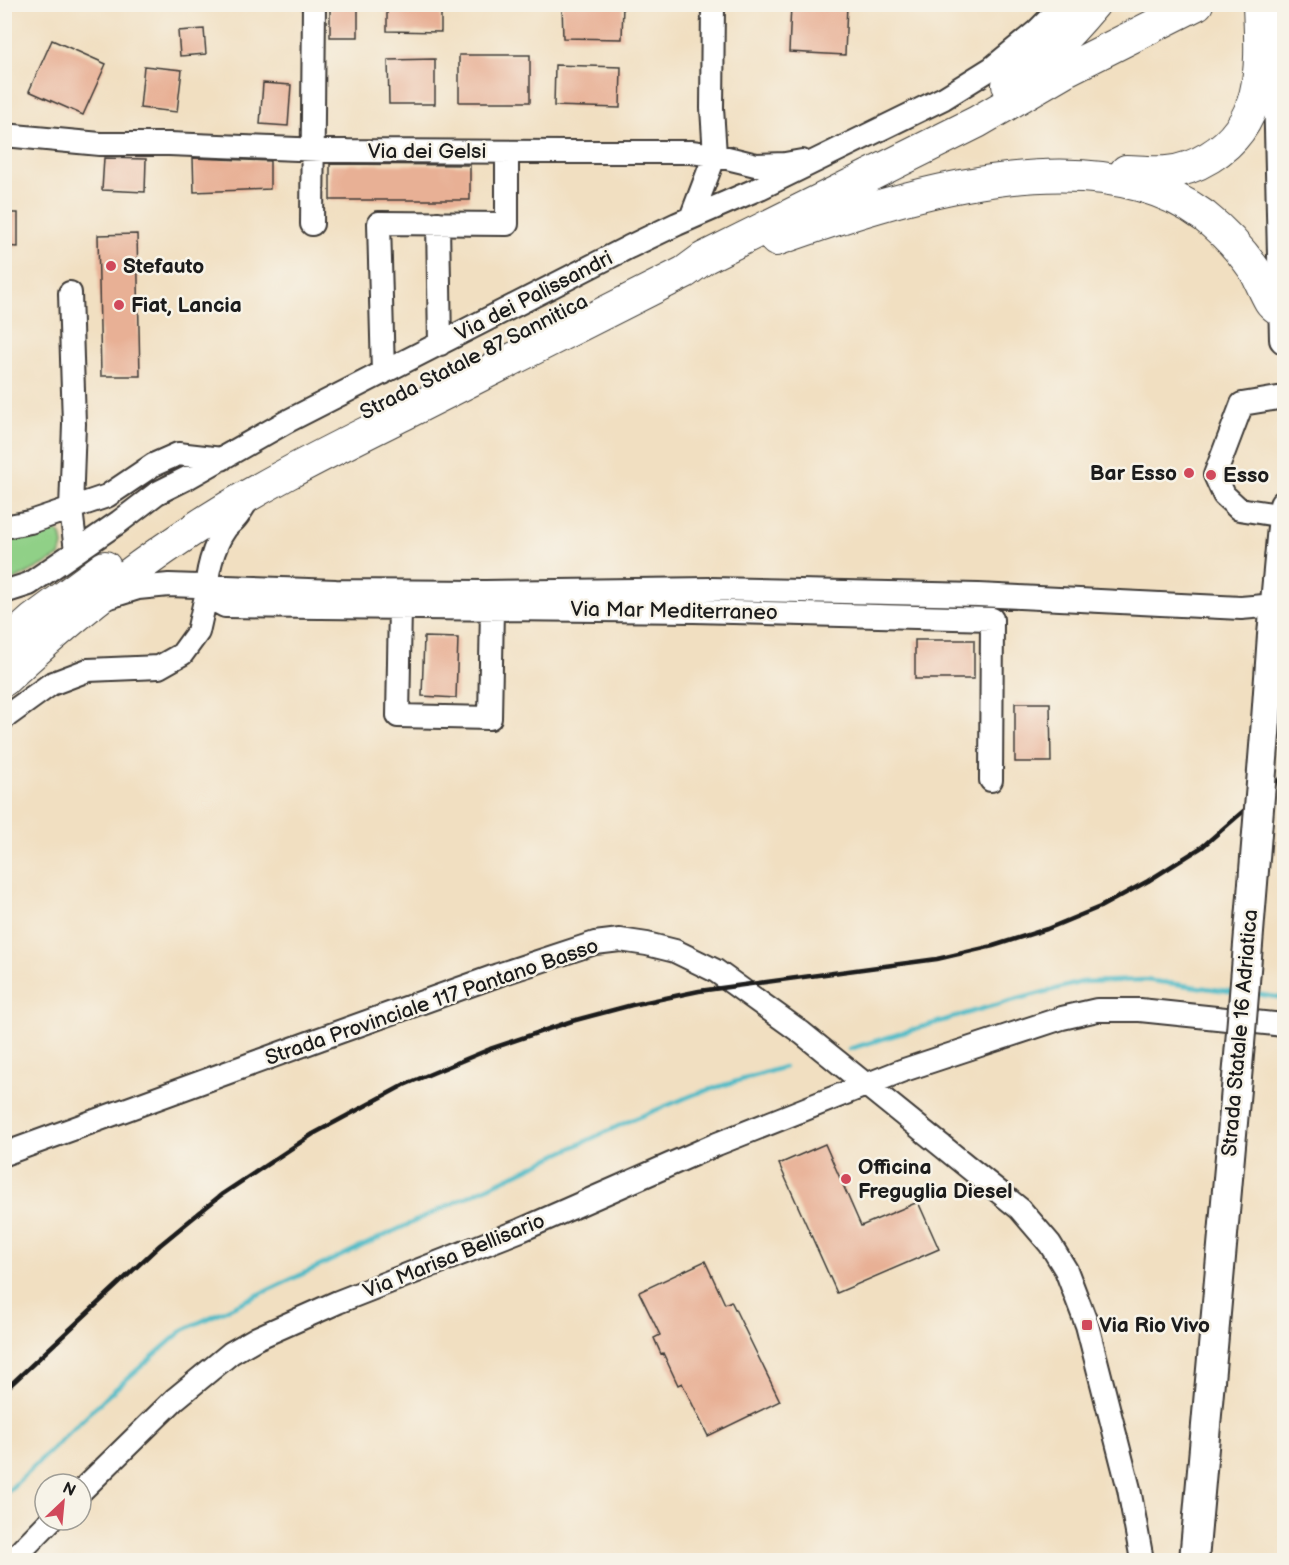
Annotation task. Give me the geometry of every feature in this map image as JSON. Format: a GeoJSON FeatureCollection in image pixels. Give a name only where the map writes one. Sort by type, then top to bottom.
{"type":"FeatureCollection","features":[{"type":"Feature","properties":{"kind":"highway"},"geometry":{"type":"LineString","coordinates":[[969,109],[1021,77],[1064,38],[1094,4]]}},
{"type":"Feature","properties":{"kind":"highway"},"geometry":{"type":"LineString","coordinates":[[685,272],[704,258],[977,122],[1066,70],[1197,4]]}},
{"type":"Feature","properties":{"kind":"highway"},"geometry":{"type":"LineString","coordinates":[[1109,180],[1126,171],[1168,172],[1186,169],[1215,154],[1232,139],[1250,114],[1256,94],[1260,70],[1259,4]]}},
{"type":"Feature","properties":{"kind":"highway"},"geometry":{"type":"LineString","coordinates":[[969,109],[1066,70]]}},
{"type":"Feature","properties":{"kind":"highway","name":"Strada Statale 87 Sannitica"},"geometry":{"type":"LineString","coordinates":[[4,646],[33,620],[174,518],[269,462],[434,376],[969,109]]}},
{"type":"Feature","properties":{"kind":"highway"},"geometry":{"type":"LineString","coordinates":[[685,272],[709,267],[834,219],[940,190],[975,183],[1022,178],[1088,177],[1135,185],[1164,194],[1204,216],[1242,254],[1254,270],[1271,303],[1284,313]]}},
{"type":"Feature","properties":{"kind":"highway","name":"Strada Statale 87 Sannitica"},"geometry":{"type":"LineString","coordinates":[[4,680],[96,600],[189,531],[253,493],[346,443],[685,272]]}},
{"type":"Feature","properties":{"kind":"main road"},"geometry":{"type":"LineString","coordinates":[[1276,4],[1284,339]]}},
{"type":"Feature","properties":{"kind":"main road","name":"Strada Statale 16 Adriatica"},"geometry":{"type":"LineString","coordinates":[[1197,1552],[1284,505]]}},
{"type":"Feature","properties":{"kind":"street"},"geometry":{"type":"LineString","coordinates":[[312,224],[314,4]]}},
{"type":"Feature","properties":{"kind":"street"},"geometry":{"type":"LineString","coordinates":[[691,218],[715,155],[712,108],[713,4]]}},
{"type":"Feature","properties":{"kind":"street","name":"Via dei Palissandri"},"geometry":{"type":"LineString","coordinates":[[4,592],[29,584],[157,493],[286,422],[629,247],[760,188],[944,98],[992,68],[1037,31],[1064,4]]}},
{"type":"Feature","properties":{"kind":"street","name":"Via dei Gelsi"},"geometry":{"type":"LineString","coordinates":[[4,135],[100,144],[507,152],[691,152],[756,165],[802,161],[846,146]]}},
{"type":"Feature","properties":{"kind":"street"},"geometry":{"type":"LineString","coordinates":[[383,373],[379,223],[507,224],[507,152]]}},
{"type":"Feature","properties":{"kind":"street"},"geometry":{"type":"LineString","coordinates":[[438,224],[440,344]]}},
{"type":"Feature","properties":{"kind":"street"},"geometry":{"type":"LineString","coordinates":[[70,293],[74,424],[71,509],[76,551]]}},
{"type":"Feature","properties":{"kind":"street"},"geometry":{"type":"LineString","coordinates":[[1284,397],[1242,404],[1215,475],[1224,495],[1239,509],[1284,516]]}},
{"type":"Feature","properties":{"kind":"street"},"geometry":{"type":"LineString","coordinates":[[4,527],[30,522],[107,496],[153,465],[178,454],[222,459]]}},
{"type":"Feature","properties":{"kind":"street"},"geometry":{"type":"LineString","coordinates":[[4,718],[51,684],[88,669],[159,667],[182,654],[198,632],[212,560],[218,544],[226,528],[236,518],[253,493]]}},
{"type":"Feature","properties":{"kind":"street"},"geometry":{"type":"LineString","coordinates":[[96,600],[151,586],[206,591],[484,592],[711,589],[978,596],[1241,608],[1276,605]]}},
{"type":"Feature","properties":{"kind":"street","name":"Via Mar Mediterraneo"},"geometry":{"type":"LineString","coordinates":[[206,591],[225,606],[694,611],[992,619],[991,780]]}},
{"type":"Feature","properties":{"kind":"street"},"geometry":{"type":"LineString","coordinates":[[400,607],[398,716],[490,718],[492,608]]}},
{"type":"Feature","properties":{"kind":"street","name":"Strada Provinciale 117 Pantano Basso"},"geometry":{"type":"LineString","coordinates":[[4,1154],[498,975],[595,943],[620,940],[675,951],[716,971],[802,1033],[867,1086]]}},
{"type":"Feature","properties":{"kind":"street"},"geometry":{"type":"LineString","coordinates":[[1142,1560],[1130,1489],[1099,1366],[1087,1325],[1066,1270],[1050,1244],[1020,1209],[867,1086],[901,1071],[1051,1022],[1097,1011],[1140,1010],[1284,1025]]}},
{"type":"Feature","properties":{"kind":"street","name":"Via Marisa Bellisario"},"geometry":{"type":"LineString","coordinates":[[93,1479],[175,1399],[231,1353],[256,1338],[338,1302],[521,1230],[717,1144],[867,1086]]}},
{"type":"Feature","properties":{"kind":"street"},"geometry":{"type":"LineString","coordinates":[[12,1560],[39,1532]]}},
{"type":"Feature","properties":{"kind":"green space"},"geometry":{"type":"Polygon","coordinates":[[[53,529],[61,535],[63,545],[60,556],[5,585],[5,540],[14,540],[53,529]]]}},
{"type":"Feature","properties":{"kind":"building"},"geometry":{"type":"Polygon","coordinates":[[[330,4],[358,4],[358,37],[330,37],[330,4]]]}},
{"type":"Feature","properties":{"kind":"building"},"geometry":{"type":"Polygon","coordinates":[[[387,4],[441,4],[441,32],[387,31],[387,4]]]}},
{"type":"Feature","properties":{"kind":"building"},"geometry":{"type":"Polygon","coordinates":[[[562,4],[623,4],[622,39],[563,38],[562,4]]]}},
{"type":"Feature","properties":{"kind":"building"},"geometry":{"type":"Polygon","coordinates":[[[791,4],[847,4],[845,55],[789,52],[791,4]]]}},
{"type":"Feature","properties":{"kind":"building"},"geometry":{"type":"Polygon","coordinates":[[[204,29],[206,54],[180,56],[178,31],[204,29]]]}},
{"type":"Feature","properties":{"kind":"building"},"geometry":{"type":"Polygon","coordinates":[[[52,40],[106,64],[83,115],[29,91],[52,40]]]}},
{"type":"Feature","properties":{"kind":"building"},"geometry":{"type":"Polygon","coordinates":[[[459,55],[530,55],[530,102],[459,102],[459,55]]]}},
{"type":"Feature","properties":{"kind":"building"},"geometry":{"type":"Polygon","coordinates":[[[435,59],[435,104],[389,104],[388,60],[435,59]]]}},
{"type":"Feature","properties":{"kind":"building"},"geometry":{"type":"Polygon","coordinates":[[[555,65],[621,67],[620,108],[554,106],[555,65]]]}},
{"type":"Feature","properties":{"kind":"building"},"geometry":{"type":"Polygon","coordinates":[[[144,66],[182,70],[177,112],[140,108],[144,66]]]}},
{"type":"Feature","properties":{"kind":"building"},"geometry":{"type":"Polygon","coordinates":[[[263,83],[291,85],[288,126],[260,124],[263,83]]]}},
{"type":"Feature","properties":{"kind":"building"},"geometry":{"type":"Polygon","coordinates":[[[104,158],[146,159],[145,192],[102,190],[104,158]]]}},
{"type":"Feature","properties":{"kind":"building"},"geometry":{"type":"Polygon","coordinates":[[[193,158],[270,161],[270,189],[194,192],[193,158]]]}},
{"type":"Feature","properties":{"kind":"building"},"geometry":{"type":"Polygon","coordinates":[[[330,164],[470,165],[470,200],[330,200],[330,164]]]}},
{"type":"Feature","properties":{"kind":"building"},"geometry":{"type":"Polygon","coordinates":[[[4,213],[18,213],[18,247],[4,246],[4,213]]]}},
{"type":"Feature","properties":{"kind":"building","name":"Fiat, Lancia"},"geometry":{"type":"Polygon","coordinates":[[[137,234],[140,376],[101,376],[98,235],[137,234]]]}},
{"type":"Feature","properties":{"kind":"building"},"geometry":{"type":"Polygon","coordinates":[[[424,637],[458,638],[456,698],[422,696],[424,637]]]}},
{"type":"Feature","properties":{"kind":"building"},"geometry":{"type":"Polygon","coordinates":[[[915,640],[974,640],[974,679],[915,679],[915,640]]]}},
{"type":"Feature","properties":{"kind":"building"},"geometry":{"type":"Polygon","coordinates":[[[1015,703],[1050,703],[1051,762],[1015,762],[1015,703]]]}},
{"type":"Feature","properties":{"kind":"building"},"geometry":{"type":"Polygon","coordinates":[[[825,1144],[861,1226],[918,1202],[939,1249],[837,1293],[779,1164],[825,1144]]]}},
{"type":"Feature","properties":{"kind":"building"},"geometry":{"type":"Polygon","coordinates":[[[705,1261],[725,1304],[731,1301],[780,1401],[708,1436],[682,1383],[678,1385],[663,1353],[661,1354],[654,1338],[660,1335],[639,1292],[705,1261]]]}},
{"type":"Feature","properties":{"kind":"waterway"},"geometry":{"type":"LineString","coordinates":[[849,1049],[988,1007],[1082,982],[1145,980],[1235,992]]}},
{"type":"Feature","properties":{"kind":"waterway"},"geometry":{"type":"LineString","coordinates":[[1255,994],[1284,998]]}},
{"type":"Feature","properties":{"kind":"waterway"},"geometry":{"type":"LineString","coordinates":[[4,1495],[105,1398],[183,1330],[629,1121],[698,1093],[784,1067]]}},
{"type":"Feature","properties":{"kind":"railway"},"geometry":{"type":"LineString","coordinates":[[4,1391],[160,1245],[221,1195],[313,1134],[404,1085],[490,1049],[572,1021],[632,1005],[699,991],[937,959],[993,946],[1047,929],[1100,907],[1148,881],[1202,847],[1284,776]]}},
{"type":"Feature","properties":{"kind":"place","name":"Stefauto"},"geometry":{"type":"Point","coordinates":[111,266]}},
{"type":"Feature","properties":{"kind":"place","name":"Fiat, Lancia"},"geometry":{"type":"Point","coordinates":[119,305]}},
{"type":"Feature","properties":{"kind":"place","name":"Bar Esso"},"geometry":{"type":"Point","coordinates":[1189,473]}},
{"type":"Feature","properties":{"kind":"place","name":"Esso"},"geometry":{"type":"Point","coordinates":[1211,475]}},
{"type":"Feature","properties":{"kind":"place","name":"Officina Freguglia Diesel"},"geometry":{"type":"Point","coordinates":[846,1179]}},
{"type":"Feature","properties":{"kind":"place","name":"Via Rio Vivo"},"geometry":{"type":"Point","coordinates":[1087,1325]}}]}
